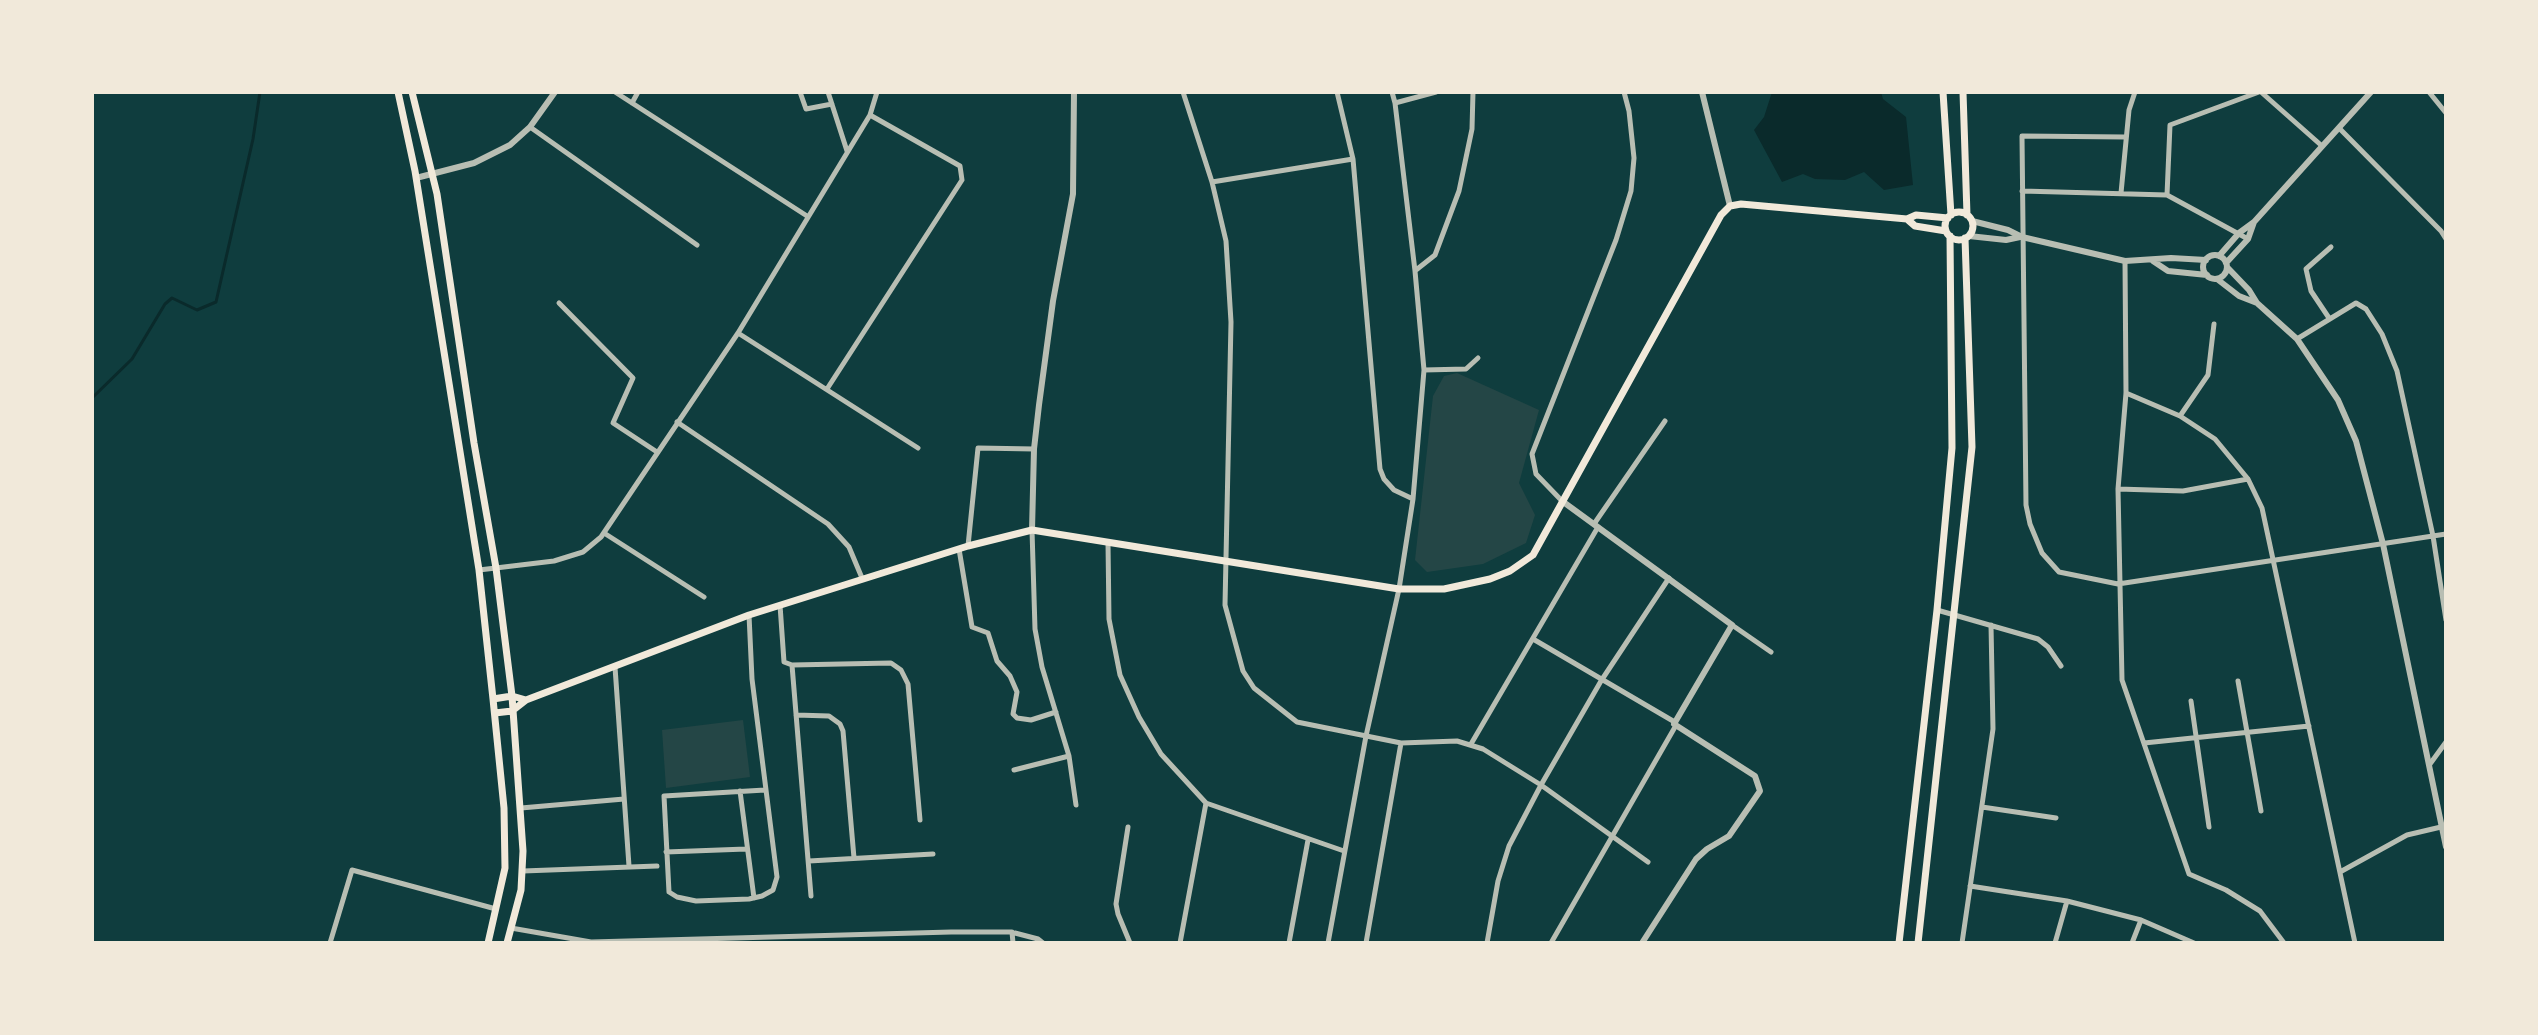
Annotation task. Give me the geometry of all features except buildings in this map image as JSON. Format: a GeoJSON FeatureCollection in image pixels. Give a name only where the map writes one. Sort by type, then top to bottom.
{"type":"FeatureCollection","features":[{"type":"Feature","properties":{"kind":"main road"},"geometry":{"type":"LineString","coordinates":[[398,92],[416,178],[479,570],[495,713],[504,808],[505,868],[488,943]]}},
{"type":"Feature","properties":{"kind":"main road"},"geometry":{"type":"LineString","coordinates":[[412,92],[434,174],[496,568],[512,696],[523,871],[507,943]]}},
{"type":"Feature","properties":{"kind":"main road"},"geometry":{"type":"LineString","coordinates":[[1899,943],[1952,448],[1949,216],[1943,92]]}},
{"type":"Feature","properties":{"kind":"main road"},"geometry":{"type":"LineString","coordinates":[[1918,943],[1972,447],[1967,237],[1972,229],[1963,92]]}},
{"type":"Feature","properties":{"kind":"main road"},"geometry":{"type":"LineString","coordinates":[[495,713],[512,711],[526,700],[749,615],[968,546],[1032,530],[1399,589],[1444,589],[1490,579],[1510,571],[1533,555],[1721,215],[1730,206],[1741,204],[1907,219],[1916,215],[1949,216],[1958,212],[1969,218]]}},
{"type":"Feature","properties":{"kind":"main road"},"geometry":{"type":"LineString","coordinates":[[1907,219],[1915,226],[1957,239],[1967,237]]}},
{"type":"Feature","properties":{"kind":"main road"},"geometry":{"type":"LineString","coordinates":[[1951,304],[1967,304]]}},
{"type":"Feature","properties":{"kind":"main road"},"geometry":{"type":"LineString","coordinates":[[493,699],[512,696],[526,700]]}},
{"type":"Feature","properties":{"kind":"street"},"geometry":{"type":"LineString","coordinates":[[416,178],[491,156],[510,145],[530,127],[555,92]]}},
{"type":"Feature","properties":{"kind":"street"},"geometry":{"type":"LineString","coordinates":[[615,92],[807,216]]}},
{"type":"Feature","properties":{"kind":"street"},"geometry":{"type":"LineString","coordinates":[[632,103],[638,92]]}},
{"type":"Feature","properties":{"kind":"street"},"geometry":{"type":"LineString","coordinates":[[800,92],[806,109],[832,104]]}},
{"type":"Feature","properties":{"kind":"street"},"geometry":{"type":"LineString","coordinates":[[828,92],[847,151]]}},
{"type":"Feature","properties":{"kind":"street"},"geometry":{"type":"LineString","coordinates":[[479,570],[554,561],[583,552],[604,533],[738,333],[870,115],[877,92]]}},
{"type":"Feature","properties":{"kind":"street"},"geometry":{"type":"LineString","coordinates":[[1074,92],[1073,194],[1053,301],[1034,449],[1032,530],[1035,629],[1042,667],[1069,756],[1076,805]]}},
{"type":"Feature","properties":{"kind":"street"},"geometry":{"type":"LineString","coordinates":[[1183,92],[1212,182],[1226,241],[1230,297],[1225,605],[1243,671],[1254,688],[1297,722],[1401,743],[1457,741],[1471,744],[1541,785],[1648,862]]}},
{"type":"Feature","properties":{"kind":"street"},"geometry":{"type":"LineString","coordinates":[[1337,92],[1353,159],[1380,469],[1394,490],[1413,499]]}},
{"type":"Feature","properties":{"kind":"street"},"geometry":{"type":"LineString","coordinates":[[1328,943],[1366,736],[1399,589],[1413,499],[1424,370],[1392,92]]}},
{"type":"Feature","properties":{"kind":"street"},"geometry":{"type":"LineString","coordinates":[[1395,103],[1436,92]]}},
{"type":"Feature","properties":{"kind":"street"},"geometry":{"type":"LineString","coordinates":[[1415,271],[1435,255],[1459,191],[1472,129],[1473,92]]}},
{"type":"Feature","properties":{"kind":"street"},"geometry":{"type":"LineString","coordinates":[[1624,92],[1634,158],[1631,191],[1616,240],[1532,454],[1536,474],[1562,501],[1771,652]]}},
{"type":"Feature","properties":{"kind":"street"},"geometry":{"type":"LineString","coordinates":[[1702,92],[1730,206]]}},
{"type":"Feature","properties":{"kind":"street"},"geometry":{"type":"LineString","coordinates":[[2121,193],[2125,137],[2135,92]]}},
{"type":"Feature","properties":{"kind":"street"},"geometry":{"type":"LineString","coordinates":[[2167,195],[2170,125],[2260,92],[2322,146]]}},
{"type":"Feature","properties":{"kind":"street"},"geometry":{"type":"LineString","coordinates":[[2219,256],[2239,233],[2254,222],[2371,92]]}},
{"type":"Feature","properties":{"kind":"street"},"geometry":{"type":"LineString","coordinates":[[2429,92],[2446,113]]}},
{"type":"Feature","properties":{"kind":"street"},"geometry":{"type":"LineString","coordinates":[[827,389],[962,180],[960,166],[870,115]]}},
{"type":"Feature","properties":{"kind":"street"},"geometry":{"type":"LineString","coordinates":[[530,127],[697,245]]}},
{"type":"Feature","properties":{"kind":"street"},"geometry":{"type":"LineString","coordinates":[[2339,128],[2446,239]]}},
{"type":"Feature","properties":{"kind":"street"},"geometry":{"type":"LineString","coordinates":[[2125,137],[2022,136],[2026,505],[2042,553],[2059,572],[2118,584],[2446,534]]}},
{"type":"Feature","properties":{"kind":"street"},"geometry":{"type":"LineString","coordinates":[[1212,182],[1353,159]]}},
{"type":"Feature","properties":{"kind":"street"},"geometry":{"type":"LineString","coordinates":[[2022,191],[2167,195],[2248,239]]}},
{"type":"Feature","properties":{"kind":"street"},"geometry":{"type":"LineString","coordinates":[[1969,218],[2021,237],[2125,261],[2171,258],[2206,260]]}},
{"type":"Feature","properties":{"kind":"street"},"geometry":{"type":"LineString","coordinates":[[2217,279],[2224,275],[2227,265],[2248,239],[2254,222]]}},
{"type":"Feature","properties":{"kind":"street"},"geometry":{"type":"LineString","coordinates":[[1967,237],[2006,240],[2021,237]]}},
{"type":"Feature","properties":{"kind":"street"},"geometry":{"type":"LineString","coordinates":[[2329,318],[2311,291],[2306,269],[2331,247]]}},
{"type":"Feature","properties":{"kind":"street"},"geometry":{"type":"LineString","coordinates":[[2207,275],[2204,268],[2206,260],[2219,256],[2257,303],[2297,339],[2338,400],[2356,441],[2383,544],[2446,847]]}},
{"type":"Feature","properties":{"kind":"street"},"geometry":{"type":"LineString","coordinates":[[2125,261],[2126,393],[2118,489],[2121,675],[2189,874],[2226,890],[2260,911],[2284,943]]}},
{"type":"Feature","properties":{"kind":"street"},"geometry":{"type":"LineString","coordinates":[[2153,261],[2168,271],[2217,279],[2239,296],[2257,303]]}},
{"type":"Feature","properties":{"kind":"street"},"geometry":{"type":"LineString","coordinates":[[559,303],[633,378],[613,423],[657,452]]}},
{"type":"Feature","properties":{"kind":"street"},"geometry":{"type":"LineString","coordinates":[[2297,339],[2356,303],[2366,309],[2382,334],[2397,371],[2433,536],[2446,620]]}},
{"type":"Feature","properties":{"kind":"street"},"geometry":{"type":"LineString","coordinates":[[2180,416],[2208,375],[2214,324]]}},
{"type":"Feature","properties":{"kind":"street"},"geometry":{"type":"LineString","coordinates":[[738,333],[918,448]]}},
{"type":"Feature","properties":{"kind":"street"},"geometry":{"type":"LineString","coordinates":[[1424,370],[1466,369],[1478,358]]}},
{"type":"Feature","properties":{"kind":"street"},"geometry":{"type":"LineString","coordinates":[[2126,393],[2180,416],[2215,439],[2248,479],[2262,508],[2355,943]]}},
{"type":"Feature","properties":{"kind":"street"},"geometry":{"type":"LineString","coordinates":[[1471,744],[1596,525],[1665,421]]}},
{"type":"Feature","properties":{"kind":"street"},"geometry":{"type":"LineString","coordinates":[[677,422],[828,524],[849,547],[862,578]]}},
{"type":"Feature","properties":{"kind":"street"},"geometry":{"type":"LineString","coordinates":[[968,546],[978,448],[1034,449]]}},
{"type":"Feature","properties":{"kind":"street"},"geometry":{"type":"LineString","coordinates":[[2118,489],[2183,491],[2248,479]]}},
{"type":"Feature","properties":{"kind":"street"},"geometry":{"type":"LineString","coordinates":[[604,533],[704,597]]}},
{"type":"Feature","properties":{"kind":"street"},"geometry":{"type":"LineString","coordinates":[[1108,543],[1109,619],[1120,675],[1139,717],[1161,754],[1206,803],[1344,851]]}},
{"type":"Feature","properties":{"kind":"street"},"geometry":{"type":"LineString","coordinates":[[959,549],[972,627],[988,633],[997,661],[1010,676],[1017,692],[1013,714],[1017,718],[1031,720],[1056,712]]}},
{"type":"Feature","properties":{"kind":"street"},"geometry":{"type":"LineString","coordinates":[[1487,943],[1505,858],[1541,785],[1601,681],[1669,578]]}},
{"type":"Feature","properties":{"kind":"street"},"geometry":{"type":"LineString","coordinates":[[780,605],[784,662],[792,665],[891,663],[901,670],[908,684],[920,820]]}},
{"type":"Feature","properties":{"kind":"street"},"geometry":{"type":"LineString","coordinates":[[1937,610],[2038,639],[2048,647],[2061,666]]}},
{"type":"Feature","properties":{"kind":"street"},"geometry":{"type":"LineString","coordinates":[[749,615],[752,679],[777,877],[773,890],[754,898],[696,901],[669,892],[664,796],[765,790]]}},
{"type":"Feature","properties":{"kind":"street"},"geometry":{"type":"LineString","coordinates":[[1551,943],[1732,625]]}},
{"type":"Feature","properties":{"kind":"street"},"geometry":{"type":"LineString","coordinates":[[1962,943],[1993,729],[1991,625]]}},
{"type":"Feature","properties":{"kind":"street"},"geometry":{"type":"LineString","coordinates":[[1533,639],[1755,776],[1760,791],[1729,836],[1701,852],[1642,943]]}},
{"type":"Feature","properties":{"kind":"street"},"geometry":{"type":"LineString","coordinates":[[792,665],[811,896]]}},
{"type":"Feature","properties":{"kind":"street"},"geometry":{"type":"LineString","coordinates":[[615,667],[629,866]]}},
{"type":"Feature","properties":{"kind":"street"},"geometry":{"type":"LineString","coordinates":[[2238,681],[2261,811]]}},
{"type":"Feature","properties":{"kind":"street"},"geometry":{"type":"LineString","coordinates":[[2191,701],[2209,827]]}},
{"type":"Feature","properties":{"kind":"street"},"geometry":{"type":"LineString","coordinates":[[796,715],[829,716],[840,724],[843,731],[854,858]]}},
{"type":"Feature","properties":{"kind":"street"},"geometry":{"type":"LineString","coordinates":[[2144,743],[2309,726]]}},
{"type":"Feature","properties":{"kind":"street"},"geometry":{"type":"LineString","coordinates":[[2430,764],[2446,742]]}},
{"type":"Feature","properties":{"kind":"street"},"geometry":{"type":"LineString","coordinates":[[1366,943],[1401,743]]}},
{"type":"Feature","properties":{"kind":"street"},"geometry":{"type":"LineString","coordinates":[[1014,770],[1069,756]]}},
{"type":"Feature","properties":{"kind":"street"},"geometry":{"type":"LineString","coordinates":[[740,791],[754,898]]}},
{"type":"Feature","properties":{"kind":"street"},"geometry":{"type":"LineString","coordinates":[[521,808],[624,799]]}},
{"type":"Feature","properties":{"kind":"street"},"geometry":{"type":"LineString","coordinates":[[1180,943],[1206,803]]}},
{"type":"Feature","properties":{"kind":"street"},"geometry":{"type":"LineString","coordinates":[[1982,807],[2056,818]]}},
{"type":"Feature","properties":{"kind":"street"},"geometry":{"type":"LineString","coordinates":[[1128,827],[1116,904],[1130,943]]}},
{"type":"Feature","properties":{"kind":"street"},"geometry":{"type":"LineString","coordinates":[[2340,872],[2407,835],[2441,827]]}},
{"type":"Feature","properties":{"kind":"street"},"geometry":{"type":"LineString","coordinates":[[1289,943],[1308,840]]}},
{"type":"Feature","properties":{"kind":"street"},"geometry":{"type":"LineString","coordinates":[[666,852],[746,849]]}},
{"type":"Feature","properties":{"kind":"street"},"geometry":{"type":"LineString","coordinates":[[809,861],[933,854]]}},
{"type":"Feature","properties":{"kind":"street"},"geometry":{"type":"LineString","coordinates":[[523,871],[657,866]]}},
{"type":"Feature","properties":{"kind":"street"},"geometry":{"type":"LineString","coordinates":[[330,943],[352,870],[497,909]]}},
{"type":"Feature","properties":{"kind":"street"},"geometry":{"type":"LineString","coordinates":[[1970,886],[2067,901],[2141,920],[2194,943]]}},
{"type":"Feature","properties":{"kind":"street"},"geometry":{"type":"LineString","coordinates":[[2055,943],[2067,901]]}},
{"type":"Feature","properties":{"kind":"street"},"geometry":{"type":"LineString","coordinates":[[2132,943],[2141,920]]}},
{"type":"Feature","properties":{"kind":"street"},"geometry":{"type":"LineString","coordinates":[[511,928],[545,939],[591,943],[794,940],[951,932],[1014,933],[1043,943]]}},
{"type":"Feature","properties":{"kind":"street"},"geometry":{"type":"LineString","coordinates":[[950,943],[951,932]]}},
{"type":"Feature","properties":{"kind":"street"},"geometry":{"type":"LineString","coordinates":[[1013,943],[1014,933]]}},
{"type":"Feature","properties":{"kind":"shaded area"},"geometry":{"type":"Polygon","coordinates":[[[1772,92],[1881,92],[1883,99],[1906,117],[1913,185],[1884,190],[1864,172],[1845,180],[1815,179],[1803,174],[1782,182],[1754,130],[1764,117],[1772,92]]]}},
{"type":"Feature","properties":{"kind":"shaded area"},"geometry":{"type":"Polygon","coordinates":[[[1457,373],[1539,410],[1519,483],[1535,515],[1526,543],[1483,564],[1427,572],[1415,560],[1433,396],[1444,376],[1457,373]]]}},
{"type":"Feature","properties":{"kind":"shaded area"},"geometry":{"type":"Polygon","coordinates":[[[743,720],[750,777],[666,788],[662,730],[743,720]]]}},
{"type":"Feature","properties":{"kind":"waterway"},"geometry":{"type":"LineString","coordinates":[[92,398],[132,359],[165,304],[172,298],[197,310],[216,302],[253,139],[260,92]]}}]}
